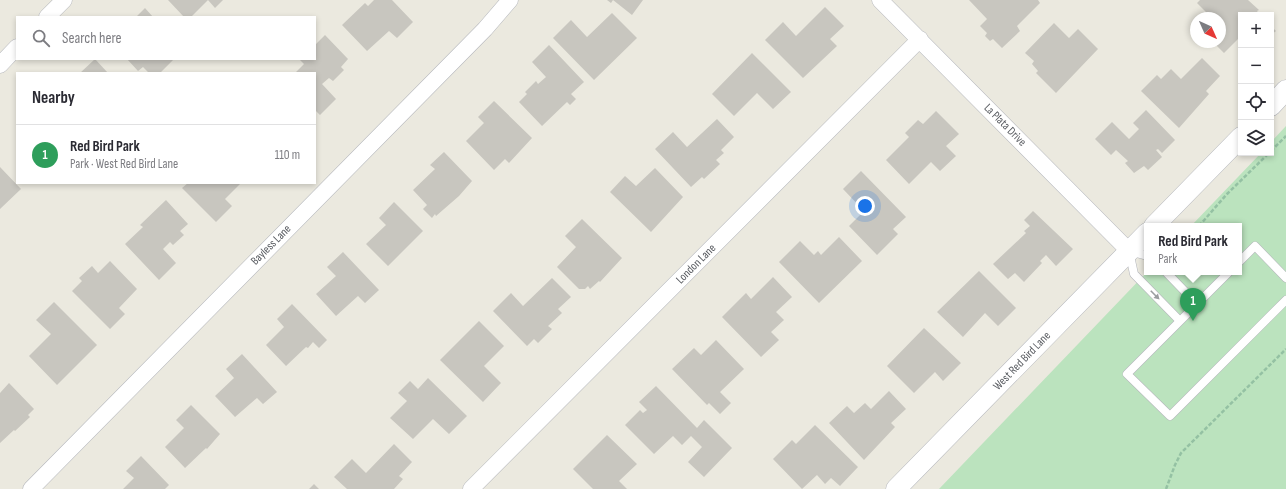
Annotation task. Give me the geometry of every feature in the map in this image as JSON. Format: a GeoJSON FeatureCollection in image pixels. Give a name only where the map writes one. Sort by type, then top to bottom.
{"type":"FeatureCollection","features":[{"type":"Feature","properties":{"kind":"street"},"geometry":{"type":"LineString","coordinates":[[48,16],[64,0]]}},
{"type":"Feature","properties":{"kind":"street","name":"Bayless Lane"},"geometry":{"type":"LineString","coordinates":[[31,489],[485,29],[510,0]]}},
{"type":"Feature","properties":{"kind":"street","name":"La Plata Drive"},"geometry":{"type":"LineString","coordinates":[[880,0],[1138,253]]}},
{"type":"Feature","properties":{"kind":"street","name":"London Lane"},"geometry":{"type":"LineString","coordinates":[[472,489],[920,39]]}},
{"type":"Feature","properties":{"kind":"street"},"geometry":{"type":"LineString","coordinates":[[0,65],[16,49]]}},
{"type":"Feature","properties":{"kind":"street"},"geometry":{"type":"LineString","coordinates":[[1274,103],[1286,90]]}},
{"type":"Feature","properties":{"kind":"street"},"geometry":{"type":"LineString","coordinates":[[1157,223],[1238,140]]}},
{"type":"Feature","properties":{"kind":"street","name":"West Red Bird Lane"},"geometry":{"type":"LineString","coordinates":[[896,489],[1138,253],[1144,240]]}},
{"type":"Feature","properties":{"kind":"lane"},"geometry":{"type":"LineString","coordinates":[[1242,259],[1255,246],[1286,278]]}},
{"type":"Feature","properties":{"kind":"lane"},"geometry":{"type":"LineString","coordinates":[[1138,253],[1134,274],[1180,321]]}},
{"type":"Feature","properties":{"kind":"lane"},"geometry":{"type":"LineString","coordinates":[[1169,275],[1198,304]]}},
{"type":"Feature","properties":{"kind":"lane"},"geometry":{"type":"LineString","coordinates":[[1226,275],[1127,374],[1170,416],[1286,300]]}},
{"type":"Feature","properties":{"kind":"path"},"geometry":{"type":"LineString","coordinates":[[1274,148],[1286,136]]}},
{"type":"Feature","properties":{"kind":"path"},"geometry":{"type":"LineString","coordinates":[[1201,223],[1227,194],[1266,156]]}},
{"type":"Feature","properties":{"kind":"path"},"geometry":{"type":"LineString","coordinates":[[1166,489],[1181,453],[1286,349]]}},
{"type":"Feature","properties":{"kind":"green space"},"geometry":{"type":"Polygon","coordinates":[[[1286,126],[1286,489],[939,489],[1144,275],[1242,275],[1242,223],[1194,223],[1258,156],[1274,156],[1274,139],[1286,126]]]}},
{"type":"Feature","properties":{"kind":"building"},"geometry":{"type":"Polygon","coordinates":[[[168,0],[208,0],[192,16],[183,16],[168,0]]]}},
{"type":"Feature","properties":{"kind":"building"},"geometry":{"type":"Polygon","coordinates":[[[208,0],[223,0],[215,8],[208,0]]]}},
{"type":"Feature","properties":{"kind":"building"},"geometry":{"type":"Polygon","coordinates":[[[374,0],[392,0],[413,22],[397,38],[389,31],[367,51],[342,25],[365,3],[368,6],[374,0]]]}},
{"type":"Feature","properties":{"kind":"building"},"geometry":{"type":"Polygon","coordinates":[[[613,0],[643,0],[632,15],[613,0]]]}},
{"type":"Feature","properties":{"kind":"building"},"geometry":{"type":"Polygon","coordinates":[[[969,0],[1038,0],[1040,3],[1017,26],[1020,31],[1002,48],[993,39],[990,41],[985,36],[987,33],[980,26],[987,19],[969,0]]]}},
{"type":"Feature","properties":{"kind":"building"},"geometry":{"type":"Polygon","coordinates":[[[1200,0],[1248,0],[1259,10],[1258,12],[1238,12],[1238,39],[1224,53],[1219,48],[1226,48],[1226,12],[1206,12],[1197,3],[1200,0]]]}},
{"type":"Feature","properties":{"kind":"building"},"geometry":{"type":"Polygon","coordinates":[[[825,7],[844,26],[830,39],[837,46],[803,78],[765,40],[783,22],[796,36],[825,7]]]}},
{"type":"Feature","properties":{"kind":"building"},"geometry":{"type":"Polygon","coordinates":[[[145,8],[152,16],[137,16],[145,8]]]}},
{"type":"Feature","properties":{"kind":"building"},"geometry":{"type":"Polygon","coordinates":[[[612,13],[637,38],[594,80],[553,38],[571,20],[587,37],[612,13]]]}},
{"type":"Feature","properties":{"kind":"building"},"geometry":{"type":"Polygon","coordinates":[[[1054,23],[1069,38],[1078,29],[1098,49],[1056,93],[1036,73],[1038,71],[1032,64],[1034,61],[1025,53],[1054,23]]]}},
{"type":"Feature","properties":{"kind":"building"},"geometry":{"type":"Polygon","coordinates":[[[325,35],[348,59],[341,67],[344,70],[333,81],[329,78],[322,84],[336,99],[320,115],[316,111],[316,72],[296,72],[304,64],[300,60],[316,60],[316,44],[325,35]]]}},
{"type":"Feature","properties":{"kind":"building"},"geometry":{"type":"Polygon","coordinates":[[[549,45],[584,82],[571,94],[576,99],[570,105],[567,102],[542,126],[519,102],[527,94],[525,92],[536,81],[538,84],[546,77],[532,62],[549,45]]]}},
{"type":"Feature","properties":{"kind":"building"},"geometry":{"type":"Polygon","coordinates":[[[752,53],[791,92],[773,109],[757,93],[734,116],[712,94],[752,53]]]}},
{"type":"Feature","properties":{"kind":"building"},"geometry":{"type":"Polygon","coordinates":[[[1202,58],[1220,76],[1206,91],[1209,94],[1179,128],[1141,91],[1157,75],[1161,79],[1171,69],[1181,79],[1202,58]]]}},
{"type":"Feature","properties":{"kind":"building"},"geometry":{"type":"Polygon","coordinates":[[[94,60],[96,60],[107,72],[81,72],[94,60]]]}},
{"type":"Feature","properties":{"kind":"building"},"geometry":{"type":"Polygon","coordinates":[[[128,60],[173,60],[161,72],[148,72],[143,67],[138,71],[128,60]]]}},
{"type":"Feature","properties":{"kind":"building"},"geometry":{"type":"Polygon","coordinates":[[[494,101],[532,138],[509,163],[505,159],[494,170],[466,141],[484,123],[478,117],[494,101]]]}},
{"type":"Feature","properties":{"kind":"building"},"geometry":{"type":"Polygon","coordinates":[[[1146,110],[1175,140],[1162,153],[1158,149],[1156,150],[1162,157],[1148,170],[1144,166],[1134,173],[1125,163],[1128,161],[1116,150],[1111,155],[1095,139],[1112,122],[1129,139],[1139,129],[1133,123],[1146,110]]]}},
{"type":"Feature","properties":{"kind":"building"},"geometry":{"type":"Polygon","coordinates":[[[936,111],[959,134],[946,146],[956,156],[940,171],[931,162],[909,184],[886,160],[909,137],[905,133],[918,120],[923,124],[936,111]]]}},
{"type":"Feature","properties":{"kind":"building"},"geometry":{"type":"Polygon","coordinates":[[[717,119],[734,137],[721,150],[724,153],[716,160],[720,164],[704,179],[702,177],[691,187],[655,149],[673,132],[687,147],[717,119]]]}},
{"type":"Feature","properties":{"kind":"building"},"geometry":{"type":"Polygon","coordinates":[[[444,152],[472,181],[459,196],[436,216],[435,214],[432,218],[423,209],[427,205],[413,190],[435,169],[430,165],[444,152]]]}},
{"type":"Feature","properties":{"kind":"building"},"geometry":{"type":"Polygon","coordinates":[[[0,167],[21,189],[0,209],[0,167]]]}},
{"type":"Feature","properties":{"kind":"building"},"geometry":{"type":"Polygon","coordinates":[[[655,168],[683,197],[651,232],[610,192],[625,176],[636,186],[655,168]]]}},
{"type":"Feature","properties":{"kind":"building"},"geometry":{"type":"Polygon","coordinates":[[[861,171],[906,217],[893,229],[898,234],[877,255],[849,226],[864,211],[843,189],[861,171]]]}},
{"type":"Feature","properties":{"kind":"building"},"geometry":{"type":"Polygon","coordinates":[[[187,184],[240,184],[225,199],[232,206],[216,222],[182,188],[187,184]]]}},
{"type":"Feature","properties":{"kind":"building"},"geometry":{"type":"Polygon","coordinates":[[[166,200],[188,224],[180,231],[184,235],[173,245],[170,242],[163,249],[176,263],[159,280],[125,244],[143,227],[140,225],[166,200]]]}},
{"type":"Feature","properties":{"kind":"building"},"geometry":{"type":"Polygon","coordinates":[[[394,202],[423,231],[388,266],[366,244],[386,225],[379,218],[394,202]]]}},
{"type":"Feature","properties":{"kind":"building"},"geometry":{"type":"Polygon","coordinates":[[[1033,211],[1073,249],[1056,266],[1046,255],[1040,261],[1042,263],[1024,282],[1015,273],[1008,279],[993,264],[1026,233],[1024,231],[1030,226],[1024,220],[1033,211]]]}},
{"type":"Feature","properties":{"kind":"building"},"geometry":{"type":"Polygon","coordinates":[[[582,219],[622,258],[600,282],[599,281],[590,289],[588,286],[585,289],[579,289],[557,267],[576,247],[565,236],[582,219]]]}},
{"type":"Feature","properties":{"kind":"building"},"geometry":{"type":"Polygon","coordinates":[[[839,237],[862,261],[819,303],[779,262],[800,241],[814,255],[818,251],[821,255],[839,237]]]}},
{"type":"Feature","properties":{"kind":"building"},"geometry":{"type":"Polygon","coordinates":[[[343,252],[379,290],[365,303],[358,296],[336,316],[316,294],[336,276],[327,267],[343,252]]]}},
{"type":"Feature","properties":{"kind":"building"},"geometry":{"type":"Polygon","coordinates":[[[110,261],[137,289],[119,308],[125,314],[110,329],[72,291],[82,281],[79,278],[92,266],[98,273],[110,261]]]}},
{"type":"Feature","properties":{"kind":"building"},"geometry":{"type":"Polygon","coordinates":[[[979,271],[1016,308],[998,326],[985,313],[963,337],[937,312],[979,271]]]}},
{"type":"Feature","properties":{"kind":"building"},"geometry":{"type":"Polygon","coordinates":[[[773,277],[792,297],[776,312],[784,320],[771,332],[779,340],[761,357],[722,317],[746,293],[751,299],[773,277]]]}},
{"type":"Feature","properties":{"kind":"building"},"geometry":{"type":"Polygon","coordinates":[[[552,278],[571,297],[558,309],[562,313],[548,326],[552,329],[538,343],[534,339],[527,346],[493,311],[511,293],[523,306],[552,278]]]}},
{"type":"Feature","properties":{"kind":"building"},"geometry":{"type":"Polygon","coordinates":[[[54,302],[97,345],[57,385],[29,356],[51,334],[36,320],[54,302]]]}},
{"type":"Feature","properties":{"kind":"building"},"geometry":{"type":"Polygon","coordinates":[[[292,304],[327,340],[319,348],[313,342],[286,366],[266,345],[284,327],[277,319],[292,304]]]}},
{"type":"Feature","properties":{"kind":"building"},"geometry":{"type":"Polygon","coordinates":[[[479,321],[504,346],[484,366],[501,383],[483,402],[440,360],[479,321]]]}},
{"type":"Feature","properties":{"kind":"building"},"geometry":{"type":"Polygon","coordinates":[[[924,328],[961,363],[943,381],[935,372],[914,393],[887,366],[924,328]]]}},
{"type":"Feature","properties":{"kind":"building"},"geometry":{"type":"Polygon","coordinates":[[[716,340],[744,369],[720,392],[731,403],[720,414],[709,403],[707,405],[672,369],[694,348],[701,355],[716,340]]]}},
{"type":"Feature","properties":{"kind":"building"},"geometry":{"type":"Polygon","coordinates":[[[242,354],[277,392],[263,404],[257,398],[235,417],[215,396],[234,378],[226,369],[242,354]]]}},
{"type":"Feature","properties":{"kind":"building"},"geometry":{"type":"Polygon","coordinates":[[[428,378],[467,416],[449,434],[433,419],[413,439],[390,418],[407,401],[398,393],[410,381],[418,389],[428,378]]]}},
{"type":"Feature","properties":{"kind":"building"},"geometry":{"type":"Polygon","coordinates":[[[9,383],[34,409],[28,415],[30,417],[0,443],[0,393],[9,383]]]}},
{"type":"Feature","properties":{"kind":"building"},"geometry":{"type":"Polygon","coordinates":[[[656,386],[697,428],[704,420],[732,448],[704,477],[688,462],[702,447],[691,436],[682,445],[673,436],[654,454],[625,425],[640,410],[643,413],[647,410],[639,402],[656,386]]]}},
{"type":"Feature","properties":{"kind":"building"},"geometry":{"type":"Polygon","coordinates":[[[889,391],[906,409],[891,423],[895,427],[864,460],[829,423],[847,406],[854,413],[865,403],[871,409],[889,391]]]}},
{"type":"Feature","properties":{"kind":"building"},"geometry":{"type":"Polygon","coordinates":[[[191,405],[220,434],[207,449],[206,448],[185,468],[165,447],[184,428],[176,420],[191,405]]]}},
{"type":"Feature","properties":{"kind":"building"},"geometry":{"type":"Polygon","coordinates":[[[815,425],[858,467],[840,486],[831,478],[825,484],[817,475],[802,489],[773,459],[792,440],[796,444],[815,425]]]}},
{"type":"Feature","properties":{"kind":"building"},"geometry":{"type":"Polygon","coordinates":[[[607,435],[637,464],[619,481],[627,489],[593,489],[573,469],[607,435]]]}},
{"type":"Feature","properties":{"kind":"building"},"geometry":{"type":"Polygon","coordinates":[[[394,444],[412,462],[399,476],[403,479],[394,489],[347,489],[334,477],[352,459],[366,473],[394,444]]]}},
{"type":"Feature","properties":{"kind":"building"},"geometry":{"type":"Polygon","coordinates":[[[141,456],[169,485],[165,489],[123,489],[134,478],[126,471],[141,456]]]}},
{"type":"Feature","properties":{"kind":"building"},"geometry":{"type":"Polygon","coordinates":[[[314,484],[319,489],[309,489],[314,484]]]}},
{"type":"Feature","properties":{"kind":"place","name":"Red Bird Park"},"geometry":{"type":"Point","coordinates":[1193,321]}}]}
